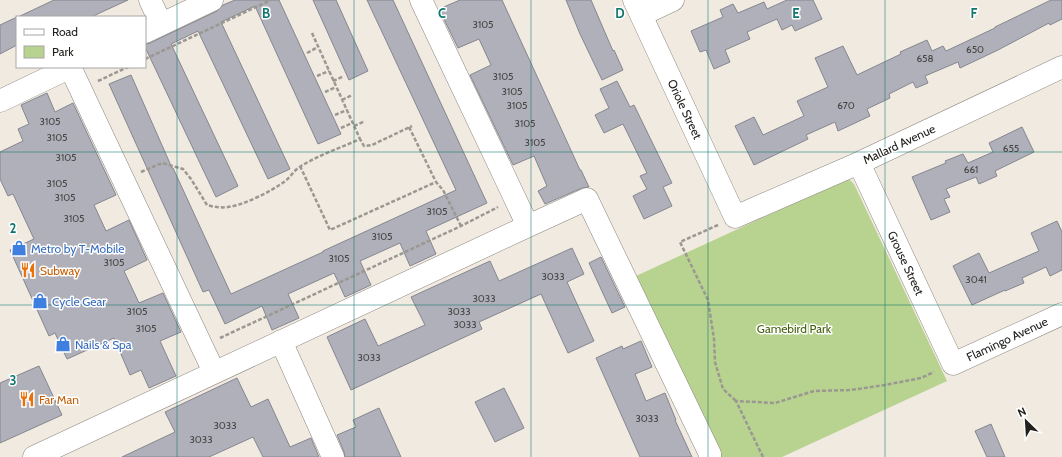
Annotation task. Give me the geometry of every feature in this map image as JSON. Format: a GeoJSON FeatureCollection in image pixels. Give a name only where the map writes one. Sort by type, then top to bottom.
{"type":"FeatureCollection","features":[{"type":"Feature","properties":{"kind":"street"},"geometry":{"type":"LineString","coordinates":[[150,0],[153,28],[212,0]]}},
{"type":"Feature","properties":{"kind":"street"},"geometry":{"type":"LineString","coordinates":[[421,0],[528,226]]}},
{"type":"Feature","properties":{"kind":"street"},"geometry":{"type":"LineString","coordinates":[[638,7],[673,0]]}},
{"type":"Feature","properties":{"kind":"street","name":"Oriole Street"},"geometry":{"type":"LineString","coordinates":[[638,7],[735,217]]}},
{"type":"Feature","properties":{"kind":"street","name":"Mallard Avenue"},"geometry":{"type":"LineString","coordinates":[[735,217],[859,163],[1062,67]]}},
{"type":"Feature","properties":{"kind":"street"},"geometry":{"type":"LineString","coordinates":[[0,101],[69,68]]}},
{"type":"Feature","properties":{"kind":"street"},"geometry":{"type":"LineString","coordinates":[[71,68],[214,372]]}},
{"type":"Feature","properties":{"kind":"street","name":"Grouse Street"},"geometry":{"type":"LineString","coordinates":[[859,163],[953,364]]}},
{"type":"Feature","properties":{"kind":"street"},"geometry":{"type":"LineString","coordinates":[[34,457],[586,199],[710,457]]}},
{"type":"Feature","properties":{"kind":"street","name":"Flamingo Avenue"},"geometry":{"type":"LineString","coordinates":[[953,364],[1062,314]]}},
{"type":"Feature","properties":{"kind":"street"},"geometry":{"type":"LineString","coordinates":[[281,341],[333,457]]}},
{"type":"Feature","properties":{"kind":"path"},"geometry":{"type":"LineString","coordinates":[[146,59],[271,0]]}},
{"type":"Feature","properties":{"kind":"path"},"geometry":{"type":"LineString","coordinates":[[216,340],[461,226],[443,190],[436,182],[410,127],[372,145],[364,146],[346,110],[312,33]]}},
{"type":"Feature","properties":{"kind":"path"},"geometry":{"type":"LineString","coordinates":[[307,53],[318,47]]}},
{"type":"Feature","properties":{"kind":"path"},"geometry":{"type":"LineString","coordinates":[[93,83],[126,68]]}},
{"type":"Feature","properties":{"kind":"path"},"geometry":{"type":"LineString","coordinates":[[317,76],[329,71]]}},
{"type":"Feature","properties":{"kind":"path"},"geometry":{"type":"LineString","coordinates":[[333,81],[344,76]]}},
{"type":"Feature","properties":{"kind":"path"},"geometry":{"type":"LineString","coordinates":[[325,92],[336,87]]}},
{"type":"Feature","properties":{"kind":"path"},"geometry":{"type":"LineString","coordinates":[[342,100],[352,95]]}},
{"type":"Feature","properties":{"kind":"path"},"geometry":{"type":"LineString","coordinates":[[335,115],[346,110]]}},
{"type":"Feature","properties":{"kind":"path"},"geometry":{"type":"LineString","coordinates":[[354,126],[365,121]]}},
{"type":"Feature","properties":{"kind":"path"},"geometry":{"type":"LineString","coordinates":[[341,128],[352,123]]}},
{"type":"Feature","properties":{"kind":"path"},"geometry":{"type":"LineString","coordinates":[[135,175],[162,163],[183,169],[192,179],[207,205],[229,207],[243,203],[269,191],[285,182],[300,166],[360,139]]}},
{"type":"Feature","properties":{"kind":"path"},"geometry":{"type":"LineString","coordinates":[[300,166],[330,230],[436,182]]}},
{"type":"Feature","properties":{"kind":"path"},"geometry":{"type":"LineString","coordinates":[[735,217],[680,242],[708,300],[714,339],[715,362],[723,389],[736,401],[763,457]]}},
{"type":"Feature","properties":{"kind":"path"},"geometry":{"type":"LineString","coordinates":[[736,401],[775,403],[814,391],[851,390],[885,385],[921,378],[953,364]]}},
{"type":"Feature","properties":{"kind":"green space","name":"Gamebird Park"},"geometry":{"type":"Polygon","coordinates":[[[844,180],[850,180],[854,184],[947,381],[782,457],[718,457],[636,276],[844,180]]]}},
{"type":"Feature","properties":{"kind":"building"},"geometry":{"type":"Polygon","coordinates":[[[54,0],[128,0],[93,16],[20,16],[54,0]]]}},
{"type":"Feature","properties":{"kind":"building"},"geometry":{"type":"Polygon","coordinates":[[[235,0],[279,0],[341,134],[318,144],[255,6],[221,22],[290,169],[268,179],[198,31],[171,44],[238,186],[216,197],[146,49],[146,44],[217,11],[223,5],[235,0]]]}},
{"type":"Feature","properties":{"kind":"building"},"geometry":{"type":"Polygon","coordinates":[[[313,0],[336,0],[368,71],[349,80],[313,0]]]}},
{"type":"Feature","properties":{"kind":"building"},"geometry":{"type":"Polygon","coordinates":[[[367,0],[393,0],[487,203],[426,231],[436,254],[410,266],[400,243],[360,261],[371,285],[345,297],[334,273],[288,294],[299,318],[272,330],[262,306],[225,324],[209,290],[203,292],[109,84],[131,75],[172,168],[231,294],[456,190],[367,0]]]}},
{"type":"Feature","properties":{"kind":"building"},"geometry":{"type":"Polygon","coordinates":[[[460,0],[502,0],[589,187],[582,188],[545,204],[538,191],[547,186],[534,156],[513,165],[470,75],[491,65],[479,39],[458,48],[439,9],[460,0]]]}},
{"type":"Feature","properties":{"kind":"building"},"geometry":{"type":"Polygon","coordinates":[[[566,0],[591,0],[623,70],[602,80],[566,0]]]}},
{"type":"Feature","properties":{"kind":"building"},"geometry":{"type":"Polygon","coordinates":[[[787,0],[813,0],[822,19],[795,31],[792,25],[782,30],[777,19],[747,32],[750,39],[725,50],[730,62],[714,69],[706,50],[700,52],[691,31],[723,17],[720,10],[733,4],[738,13],[764,2],[767,9],[787,0]]]}},
{"type":"Feature","properties":{"kind":"building"},"geometry":{"type":"Polygon","coordinates":[[[1051,0],[1062,0],[1062,19],[1050,25],[1049,23],[960,68],[958,62],[925,76],[928,83],[916,88],[913,82],[889,94],[890,98],[867,109],[870,116],[838,131],[835,122],[806,135],[808,139],[754,165],[735,126],[754,117],[763,135],[804,116],[797,101],[828,87],[815,58],[843,46],[857,75],[901,54],[900,52],[927,40],[932,51],[943,46],[946,51],[1051,0]]]}},
{"type":"Feature","properties":{"kind":"building"},"geometry":{"type":"Polygon","coordinates":[[[16,17],[16,46],[0,54],[0,25],[16,17]]]}},
{"type":"Feature","properties":{"kind":"building"},"geometry":{"type":"Polygon","coordinates":[[[617,81],[630,107],[634,105],[672,183],[663,187],[672,206],[644,219],[633,196],[647,189],[640,176],[647,173],[623,124],[604,133],[595,115],[609,108],[600,89],[617,81]]]}},
{"type":"Feature","properties":{"kind":"building"},"geometry":{"type":"Polygon","coordinates":[[[47,93],[55,112],[73,103],[116,195],[94,205],[106,231],[129,220],[147,260],[124,271],[139,303],[163,293],[181,332],[160,341],[176,376],[149,388],[141,370],[130,375],[114,338],[67,359],[55,333],[49,336],[10,250],[34,239],[13,194],[8,196],[0,179],[0,152],[23,141],[18,129],[29,124],[21,105],[47,93]]]}},
{"type":"Feature","properties":{"kind":"building"},"geometry":{"type":"Polygon","coordinates":[[[1022,127],[1034,152],[995,171],[997,176],[979,184],[976,177],[946,189],[950,197],[944,199],[950,212],[931,220],[912,177],[946,163],[945,161],[963,154],[968,163],[993,152],[989,143],[1022,127]]]}},
{"type":"Feature","properties":{"kind":"building"},"geometry":{"type":"Polygon","coordinates":[[[1057,221],[1062,232],[1062,270],[1050,276],[1046,267],[1022,278],[1024,283],[972,305],[953,266],[979,253],[989,273],[1039,251],[1031,233],[1057,221]]]}},
{"type":"Feature","properties":{"kind":"building"},"geometry":{"type":"Polygon","coordinates":[[[572,248],[584,274],[567,282],[594,341],[568,353],[541,294],[479,322],[482,329],[351,390],[327,337],[365,319],[378,346],[425,325],[411,297],[490,261],[499,281],[572,248]]]}},
{"type":"Feature","properties":{"kind":"building"},"geometry":{"type":"Polygon","coordinates":[[[601,257],[625,307],[612,313],[589,263],[601,257]]]}},
{"type":"Feature","properties":{"kind":"building"},"geometry":{"type":"Polygon","coordinates":[[[641,341],[652,367],[635,374],[646,401],[665,393],[675,420],[692,457],[640,457],[596,358],[622,346],[623,349],[641,341]]]}},
{"type":"Feature","properties":{"kind":"building","name":"Far Man"},"geometry":{"type":"Polygon","coordinates":[[[39,366],[62,415],[0,443],[0,383],[39,366]]]}},
{"type":"Feature","properties":{"kind":"building"},"geometry":{"type":"Polygon","coordinates":[[[237,378],[251,407],[268,399],[290,447],[311,438],[319,457],[263,457],[253,437],[209,457],[122,457],[175,432],[165,412],[237,378]]]}},
{"type":"Feature","properties":{"kind":"building"},"geometry":{"type":"Polygon","coordinates":[[[504,388],[524,428],[495,442],[475,402],[504,388]]]}},
{"type":"Feature","properties":{"kind":"building"},"geometry":{"type":"Polygon","coordinates":[[[379,408],[401,457],[345,457],[337,435],[356,427],[353,420],[379,408]]]}},
{"type":"Feature","properties":{"kind":"building"},"geometry":{"type":"Polygon","coordinates":[[[991,424],[1005,457],[987,457],[975,431],[991,424]]]}},
{"type":"Feature","properties":{"kind":"place","name":"Metro by T-Mobile"},"geometry":{"type":"Point","coordinates":[19,248]}},
{"type":"Feature","properties":{"kind":"place","name":"Subway"},"geometry":{"type":"Point","coordinates":[28,270]}},
{"type":"Feature","properties":{"kind":"place","name":"Cycle Gear"},"geometry":{"type":"Point","coordinates":[40,301]}},
{"type":"Feature","properties":{"kind":"place","name":"Nails & Spa"},"geometry":{"type":"Point","coordinates":[63,344]}},
{"type":"Feature","properties":{"kind":"place","name":"Far Man"},"geometry":{"type":"Point","coordinates":[27,399]}}]}
